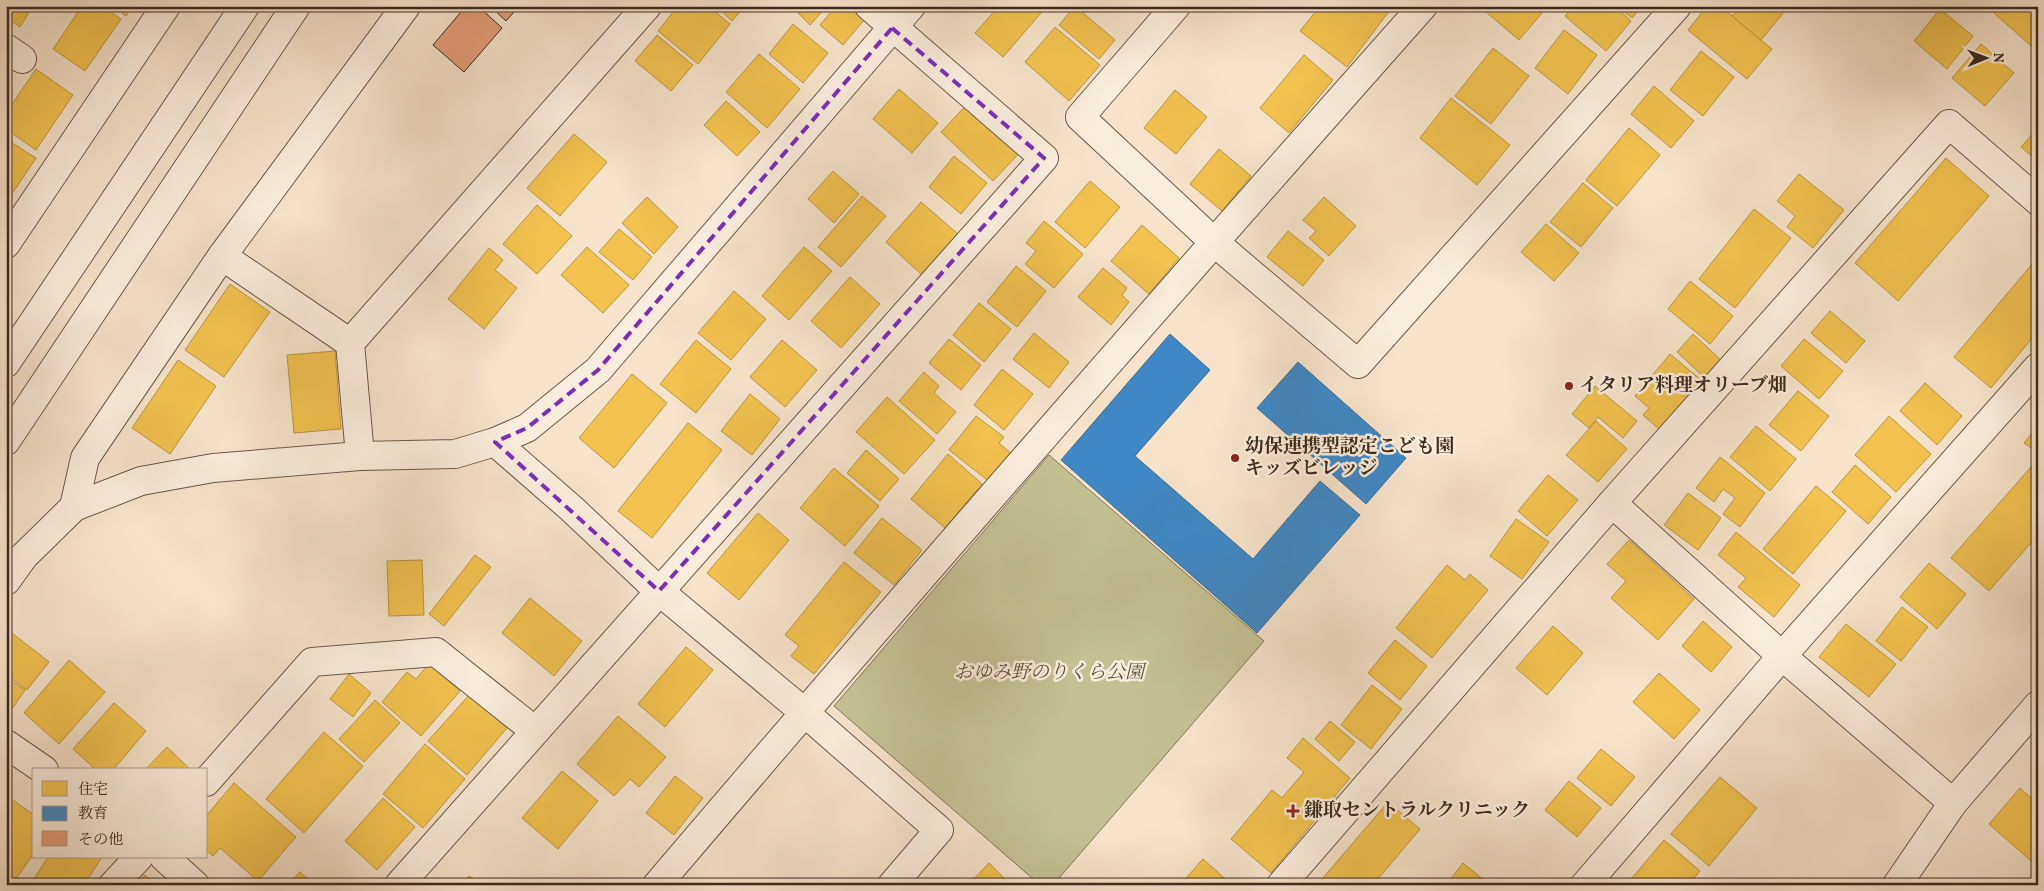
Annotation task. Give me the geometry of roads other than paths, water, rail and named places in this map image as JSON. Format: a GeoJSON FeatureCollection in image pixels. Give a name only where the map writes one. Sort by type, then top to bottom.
{"type":"FeatureCollection","features":[{"type":"Feature","properties":{"kind":"street"},"geometry":{"type":"LineString","coordinates":[[6,244],[166,6]]}},
{"type":"Feature","properties":{"kind":"street"},"geometry":{"type":"LineString","coordinates":[[6,362],[244,6]]}},
{"type":"Feature","properties":{"kind":"street"},"geometry":{"type":"LineString","coordinates":[[6,441],[296,6]]}},
{"type":"Feature","properties":{"kind":"street"},"geometry":{"type":"LineString","coordinates":[[74,507],[85,458],[222,256],[406,6]]}},
{"type":"Feature","properties":{"kind":"street"},"geometry":{"type":"LineString","coordinates":[[360,456],[350,343],[647,6]]}},
{"type":"Feature","properties":{"kind":"street"},"geometry":{"type":"LineString","coordinates":[[399,885],[1044,158],[892,28],[869,6]]}},
{"type":"Feature","properties":{"kind":"street"},"geometry":{"type":"LineString","coordinates":[[6,581],[24,556],[74,507],[141,481],[213,468],[360,456],[455,454],[495,442],[527,428],[598,370],[911,6]]}},
{"type":"Feature","properties":{"kind":"street"},"geometry":{"type":"LineString","coordinates":[[1176,6],[1080,118],[1214,242],[1358,364],[1677,6]]}},
{"type":"Feature","properties":{"kind":"street"},"geometry":{"type":"LineString","coordinates":[[657,885],[804,712],[1214,242],[1423,6]]}},
{"type":"Feature","properties":{"kind":"street"},"geometry":{"type":"LineString","coordinates":[[1281,885],[1612,503],[1949,124],[2038,201]]}},
{"type":"Feature","properties":{"kind":"street"},"geometry":{"type":"LineString","coordinates":[[222,256],[350,343]]}},
{"type":"Feature","properties":{"kind":"street"},"geometry":{"type":"LineString","coordinates":[[1586,885],[1782,656],[2038,367]]}},
{"type":"Feature","properties":{"kind":"street"},"geometry":{"type":"LineString","coordinates":[[495,442],[572,509],[659,591],[804,712],[939,830],[892,885]]}},
{"type":"Feature","properties":{"kind":"street"},"geometry":{"type":"LineString","coordinates":[[1612,503],[1782,656],[1953,803]]}},
{"type":"Feature","properties":{"kind":"street"},"geometry":{"type":"LineString","coordinates":[[208,780],[312,662],[436,652],[535,732]]}},
{"type":"Feature","properties":{"kind":"street"},"geometry":{"type":"LineString","coordinates":[[1897,885],[1953,803],[2038,706]]}},
{"type":"Feature","properties":{"kind":"street"},"geometry":{"type":"LineString","coordinates":[[6,744],[41,768]]}},
{"type":"Feature","properties":{"kind":"street"},"geometry":{"type":"LineString","coordinates":[[113,885],[138,858]]}},
{"type":"Feature","properties":{"kind":"street"},"geometry":{"type":"LineString","coordinates":[[165,858],[196,885]]}},
{"type":"Feature","properties":{"kind":"place","name":"イタリア料理オリーブ畑"},"geometry":{"type":"Point","coordinates":[1569,386]}},
{"type":"Feature","properties":{"kind":"place","name":"幼保連携型認定こども園 キッズビレッジ"},"geometry":{"type":"Point","coordinates":[1235,458]}},
{"type":"Feature","properties":{"kind":"place","name":"鎌取セントラルクリニック"},"geometry":{"type":"Point","coordinates":[1293,811]}},
{"type":"Feature","properties":{"kind":"park label","name":"おゆみ野のりくら公園"},"geometry":{"type":"Point","coordinates":[1049,673]}}]}
